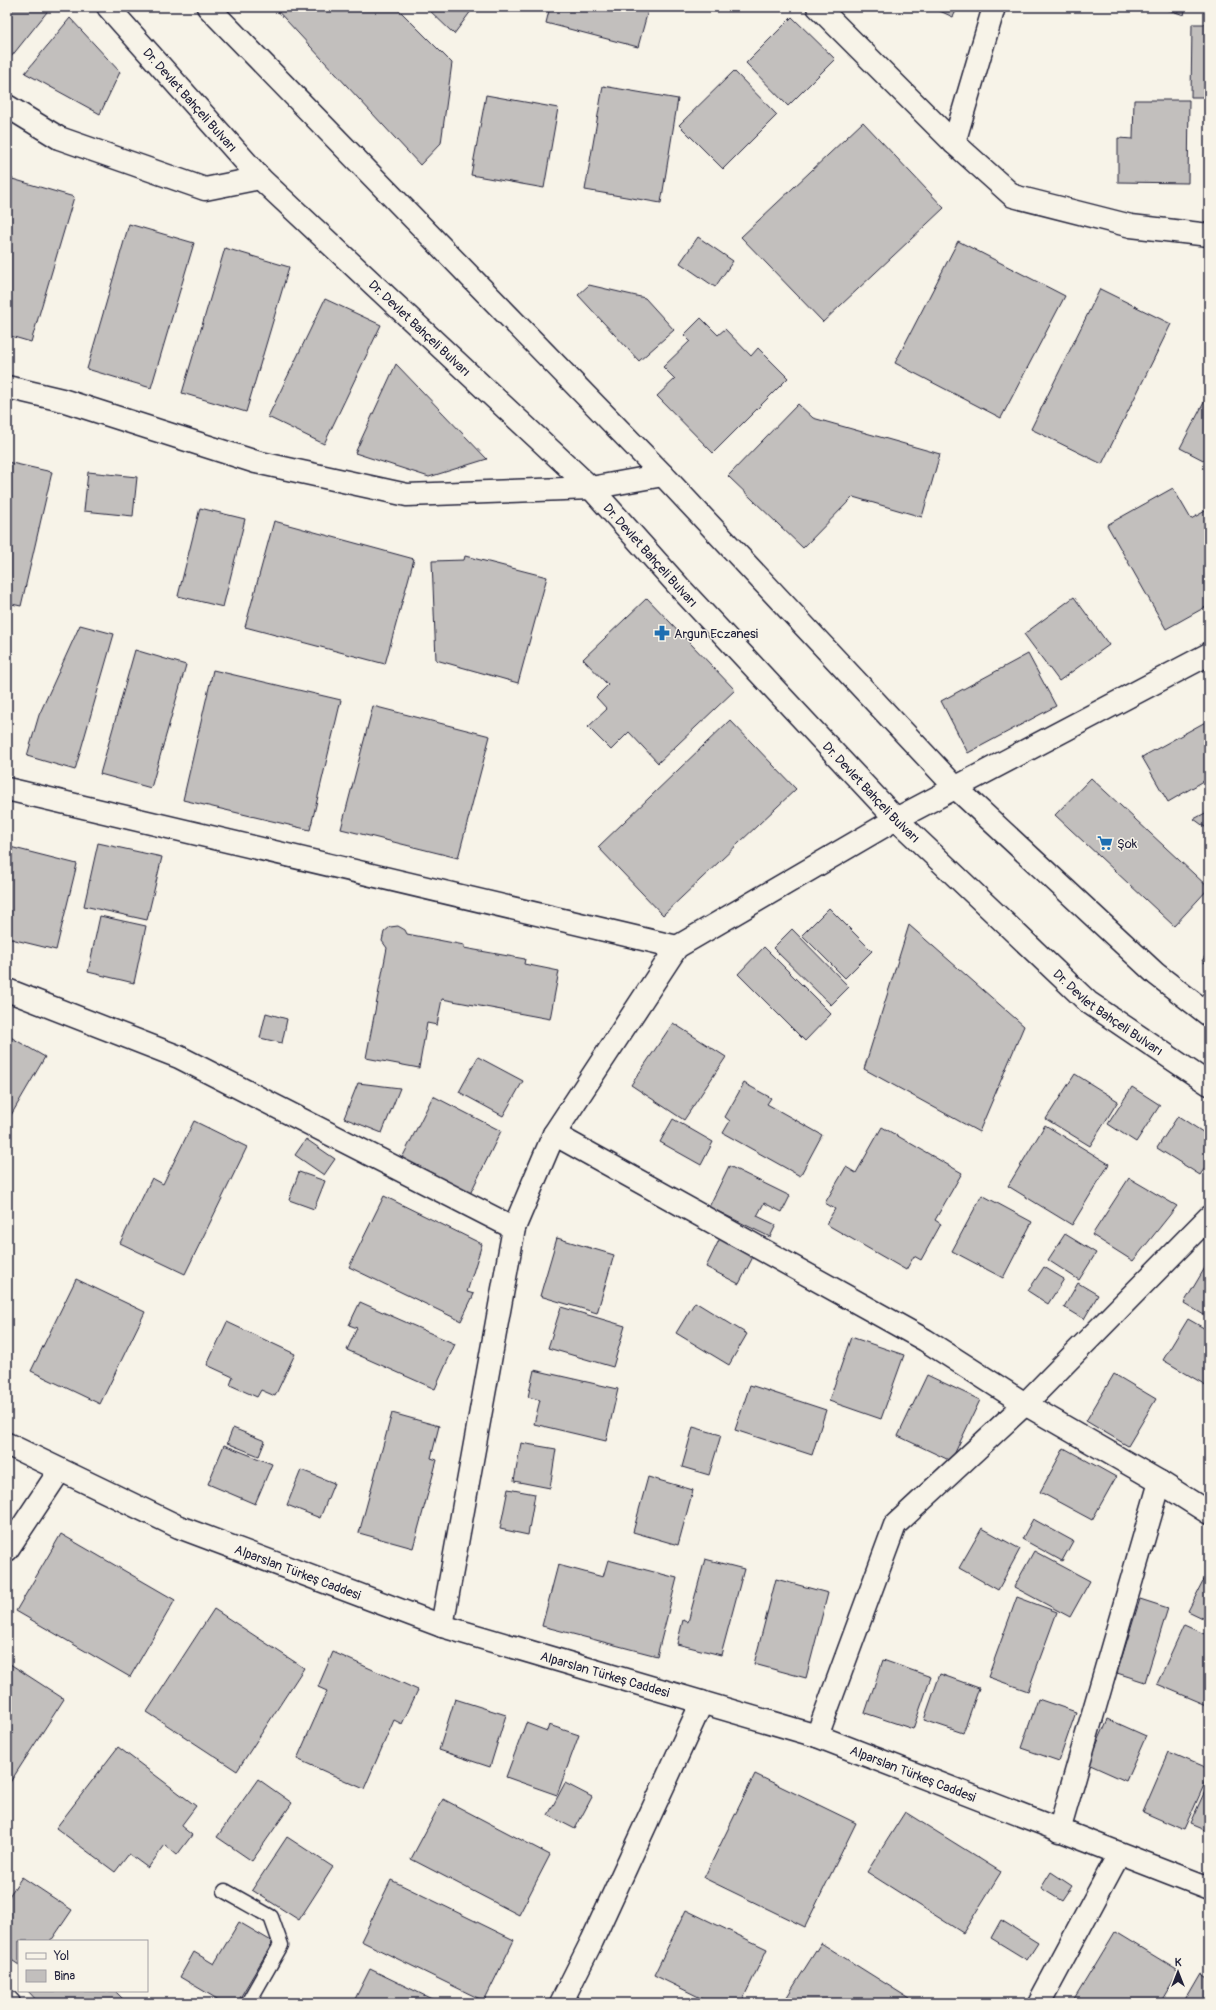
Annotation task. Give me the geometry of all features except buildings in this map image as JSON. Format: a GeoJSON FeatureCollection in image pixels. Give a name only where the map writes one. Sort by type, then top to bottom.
{"type":"FeatureCollection","features":[{"type":"Feature","properties":{"kind":"street","name":"Dr. Devlet Bahçeli Bulvarı"},"geometry":{"type":"LineString","coordinates":[[108,7],[260,178],[591,488],[682,590],[896,819],[1088,1002],[1209,1084]]}},
{"type":"Feature","properties":{"kind":"street"},"geometry":{"type":"LineString","coordinates":[[208,7],[663,475],[956,788],[1156,974],[1209,1015]]}},
{"type":"Feature","properties":{"kind":"street"},"geometry":{"type":"LineString","coordinates":[[818,7],[954,143],[1013,196],[1131,226],[1209,235]]}},
{"type":"Feature","properties":{"kind":"street"},"geometry":{"type":"LineString","coordinates":[[954,143],[994,7]]}},
{"type":"Feature","properties":{"kind":"street"},"geometry":{"type":"LineString","coordinates":[[7,106],[59,138],[205,189],[260,178]]}},
{"type":"Feature","properties":{"kind":"street"},"geometry":{"type":"LineString","coordinates":[[7,387],[62,400],[256,462],[407,495],[591,488],[663,475]]}},
{"type":"Feature","properties":{"kind":"street"},"geometry":{"type":"LineString","coordinates":[[442,1626],[514,1228],[554,1134],[677,947],[896,819],[1209,654]]}},
{"type":"Feature","properties":{"kind":"street"},"geometry":{"type":"LineString","coordinates":[[7,789],[677,947]]}},
{"type":"Feature","properties":{"kind":"street"},"geometry":{"type":"LineString","coordinates":[[7,990],[179,1057],[514,1228]]}},
{"type":"Feature","properties":{"kind":"street"},"geometry":{"type":"LineString","coordinates":[[554,1134],[925,1340],[1025,1404],[1160,1482],[1209,1513]]}},
{"type":"Feature","properties":{"kind":"street"},"geometry":{"type":"LineString","coordinates":[[817,1736],[895,1525],[1025,1404],[1209,1217]]}},
{"type":"Feature","properties":{"kind":"street","name":"Alparslan Türkeş Caddesi"},"geometry":{"type":"LineString","coordinates":[[7,1444],[179,1527],[442,1626],[817,1736],[1209,1888]]}},
{"type":"Feature","properties":{"kind":"street"},"geometry":{"type":"LineString","coordinates":[[7,1550],[60,1470]]}},
{"type":"Feature","properties":{"kind":"street"},"geometry":{"type":"LineString","coordinates":[[1060,1831],[1160,1482]]}},
{"type":"Feature","properties":{"kind":"street"},"geometry":{"type":"LineString","coordinates":[[561,2003],[592,1941],[702,1702]]}},
{"type":"Feature","properties":{"kind":"street"},"geometry":{"type":"LineString","coordinates":[[1039,2003],[1119,1854]]}},
{"type":"Feature","properties":{"kind":"lane"},"geometry":{"type":"LineString","coordinates":[[225,1891],[271,1917],[281,1945],[248,2003]]}},
{"type":"Feature","properties":{"kind":"place","name":"Argun Eczanesi"},"geometry":{"type":"Point","coordinates":[662,633]}},
{"type":"Feature","properties":{"kind":"place","name":"Şok"},"geometry":{"type":"Point","coordinates":[1105,843]}}]}
